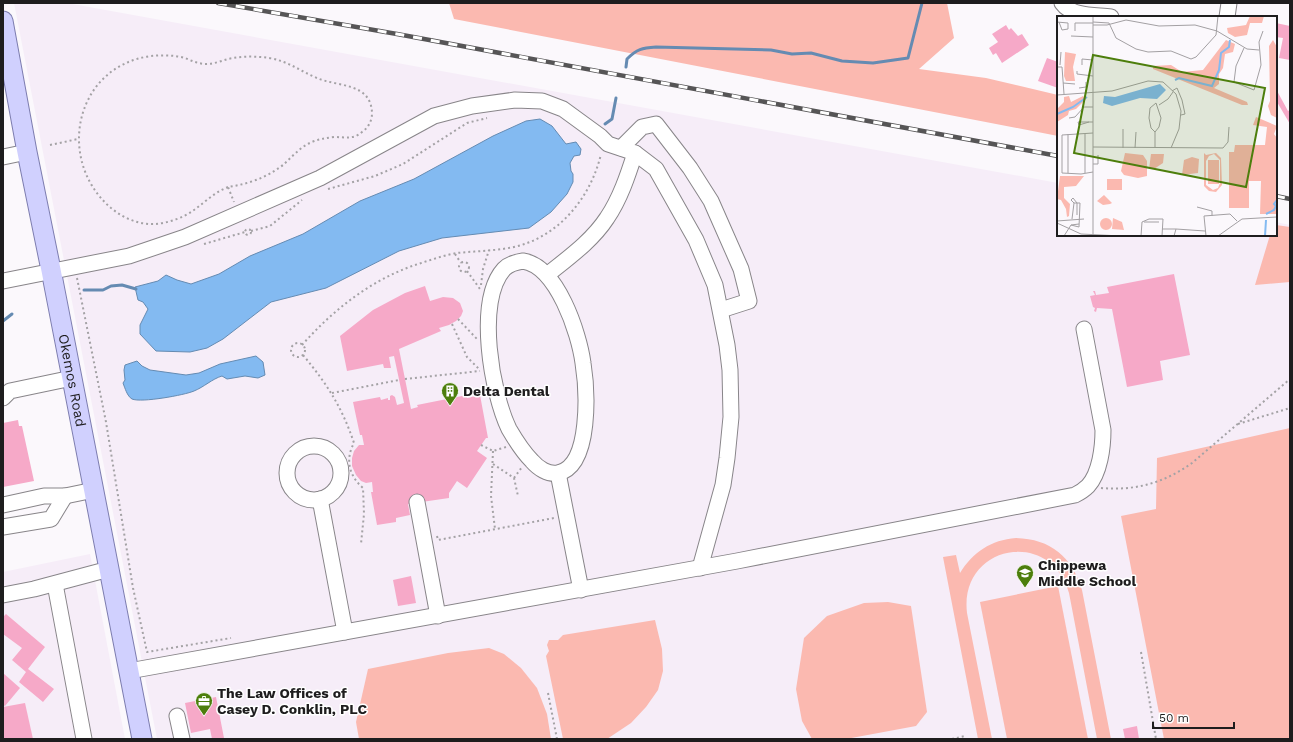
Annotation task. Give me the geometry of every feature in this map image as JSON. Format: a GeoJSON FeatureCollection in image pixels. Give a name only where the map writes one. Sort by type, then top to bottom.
{"type":"FeatureCollection","features":[{"type":"Feature","properties":{"kind":"main road","name":"Okemos Road"},"geometry":{"type":"LineString","coordinates":[[3,21],[5,40],[142,739]]}},
{"type":"Feature","properties":{"kind":"street"},"geometry":{"type":"LineString","coordinates":[[1227,16],[1229,3]]}},
{"type":"Feature","properties":{"kind":"street"},"geometry":{"type":"LineString","coordinates":[[1064,6],[1078,13],[1103,16]]}},
{"type":"Feature","properties":{"kind":"street"},"geometry":{"type":"LineString","coordinates":[[3,281],[51,270],[129,256],[185,237],[320,178],[434,116],[472,106],[515,100],[542,101],[563,109],[600,136],[608,144],[628,151],[656,169],[696,240],[715,285],[721,310],[730,370],[730,424],[723,485],[700,568]]}},
{"type":"Feature","properties":{"kind":"street"},"geometry":{"type":"LineString","coordinates":[[547,275],[591,238],[608,218],[620,194],[628,151],[642,127],[656,124],[690,168],[711,201],[741,269],[749,301],[721,310]]}},
{"type":"Feature","properties":{"kind":"street"},"geometry":{"type":"LineString","coordinates":[[3,157],[27,152]]}},
{"type":"Feature","properties":{"kind":"street"},"geometry":{"type":"LineString","coordinates":[[517,262],[529,262],[547,275],[565,306],[575,332],[583,362],[586,402],[584,433],[577,455],[573,463],[567,469],[558,473],[551,473],[537,466],[521,450],[509,428],[494,383],[488,328],[490,304],[495,284],[504,269],[517,262]]}},
{"type":"Feature","properties":{"kind":"street"},"geometry":{"type":"LineString","coordinates":[[129,671],[700,568],[1075,495],[1088,486],[1092,480],[1100,460],[1102,449],[1103,430],[1084,330]]}},
{"type":"Feature","properties":{"kind":"street"},"geometry":{"type":"LineString","coordinates":[[3,398],[10,391],[72,378]]}},
{"type":"Feature","properties":{"kind":"street"},"geometry":{"type":"LineString","coordinates":[[558,473],[581,590]]}},
{"type":"Feature","properties":{"kind":"street"},"geometry":{"type":"LineString","coordinates":[[3,505],[44,496],[65,496],[94,490]]}},
{"type":"Feature","properties":{"kind":"street"},"geometry":{"type":"LineString","coordinates":[[3,527],[51,519],[65,496]]}},
{"type":"Feature","properties":{"kind":"street"},"geometry":{"type":"LineString","coordinates":[[320,499],[345,632]]}},
{"type":"Feature","properties":{"kind":"street"},"geometry":{"type":"LineString","coordinates":[[417,502],[438,616]]}},
{"type":"Feature","properties":{"kind":"street"},"geometry":{"type":"LineString","coordinates":[[3,594],[55,584],[109,569]]}},
{"type":"Feature","properties":{"kind":"street"},"geometry":{"type":"LineString","coordinates":[[55,584],[84,739]]}},
{"type":"Feature","properties":{"kind":"street"},"geometry":{"type":"LineString","coordinates":[[177,716],[182,739]]}},
{"type":"Feature","properties":{"kind":"path"},"geometry":{"type":"LineString","coordinates":[[151,56],[172,56],[205,64],[216,63],[244,56],[270,58],[288,63],[329,83],[355,88],[367,98],[371,109],[371,121],[366,129],[358,135],[348,138],[326,138],[310,143],[297,151],[282,165],[262,178],[245,184],[228,187],[208,199],[189,214],[172,220],[156,224],[148,224],[122,216],[99,196],[83,167],[80,156],[80,126],[85,106],[94,90],[110,73],[141,58],[151,56]]}},
{"type":"Feature","properties":{"kind":"path"},"geometry":{"type":"LineString","coordinates":[[327,189],[375,176],[403,164],[467,124],[489,117]]}},
{"type":"Feature","properties":{"kind":"path"},"geometry":{"type":"LineString","coordinates":[[50,145],[79,139]]}},
{"type":"Feature","properties":{"kind":"path"},"geometry":{"type":"LineString","coordinates":[[302,345],[339,308],[369,287],[398,272],[417,264],[455,254],[514,247],[537,239],[564,219],[584,195],[593,178],[599,161],[601,154],[597,150]]}},
{"type":"Feature","properties":{"kind":"path"},"geometry":{"type":"LineString","coordinates":[[228,187],[236,204]]}},
{"type":"Feature","properties":{"kind":"path"},"geometry":{"type":"LineString","coordinates":[[251,231],[270,226],[308,197]]}},
{"type":"Feature","properties":{"kind":"path"},"geometry":{"type":"LineString","coordinates":[[455,254],[462,263]]}},
{"type":"Feature","properties":{"kind":"path"},"geometry":{"type":"LineString","coordinates":[[462,263],[459,266],[461,271],[467,271]]}},
{"type":"Feature","properties":{"kind":"path"},"geometry":{"type":"LineString","coordinates":[[462,263],[468,263],[469,268],[467,271]]}},
{"type":"Feature","properties":{"kind":"path"},"geometry":{"type":"LineString","coordinates":[[467,271],[480,289]]}},
{"type":"Feature","properties":{"kind":"path"},"geometry":{"type":"LineString","coordinates":[[76,276],[106,422],[133,588],[147,652]]}},
{"type":"Feature","properties":{"kind":"path"},"geometry":{"type":"LineString","coordinates":[[458,319],[478,340]]}},
{"type":"Feature","properties":{"kind":"path"},"geometry":{"type":"LineString","coordinates":[[452,324],[467,357],[481,371]]}},
{"type":"Feature","properties":{"kind":"path"},"geometry":{"type":"LineString","coordinates":[[302,345],[295,344],[291,348],[291,351],[294,356],[300,357],[303,355]]}},
{"type":"Feature","properties":{"kind":"path"},"geometry":{"type":"LineString","coordinates":[[302,345],[305,349],[303,355]]}},
{"type":"Feature","properties":{"kind":"path"},"geometry":{"type":"LineString","coordinates":[[303,355],[332,393],[345,417],[354,443],[350,454],[351,473],[354,479],[363,488],[364,514],[361,544]]}},
{"type":"Feature","properties":{"kind":"path"},"geometry":{"type":"LineString","coordinates":[[480,363],[481,371]]}},
{"type":"Feature","properties":{"kind":"path"},"geometry":{"type":"LineString","coordinates":[[405,379],[481,371]]}},
{"type":"Feature","properties":{"kind":"path"},"geometry":{"type":"LineString","coordinates":[[1088,486],[1115,489],[1136,488],[1156,483],[1180,471],[1192,463],[1290,379]]}},
{"type":"Feature","properties":{"kind":"path"},"geometry":{"type":"LineString","coordinates":[[332,393],[399,380]]}},
{"type":"Feature","properties":{"kind":"path"},"geometry":{"type":"LineString","coordinates":[[1236,425],[1290,408]]}},
{"type":"Feature","properties":{"kind":"path"},"geometry":{"type":"LineString","coordinates":[[482,445],[494,451],[491,496],[496,529]]}},
{"type":"Feature","properties":{"kind":"path"},"geometry":{"type":"LineString","coordinates":[[492,464],[514,478],[518,496]]}},
{"type":"Feature","properties":{"kind":"path"},"geometry":{"type":"LineString","coordinates":[[514,478],[523,466]]}},
{"type":"Feature","properties":{"kind":"path"},"geometry":{"type":"LineString","coordinates":[[437,535],[438,540],[554,518]]}},
{"type":"Feature","properties":{"kind":"path"},"geometry":{"type":"LineString","coordinates":[[1141,652],[1156,739]]}},
{"type":"Feature","properties":{"kind":"path"},"geometry":{"type":"LineString","coordinates":[[548,693],[556,739]]}},
{"type":"Feature","properties":{"kind":"path"},"geometry":{"type":"LineString","coordinates":[[952,739],[965,736]]}},
{"type":"Feature","properties":{"kind":"shaded area"},"geometry":{"type":"Polygon","coordinates":[[[14,3],[67,3],[1057,183],[1057,236],[1277,236],[1277,222],[1290,225],[1290,739],[157,739],[14,3]]]}},
{"type":"Feature","properties":{"kind":"shaded area"},"geometry":{"type":"Polygon","coordinates":[[[449,3],[947,3],[954,38],[919,69],[986,78],[1057,95],[1057,136],[454,19],[449,3]]]}},
{"type":"Feature","properties":{"kind":"shaded area"},"geometry":{"type":"Polygon","coordinates":[[[1277,225],[1290,227],[1290,282],[1255,285],[1270,236],[1277,236],[1277,225]]]}},
{"type":"Feature","properties":{"kind":"shaded area"},"geometry":{"type":"Polygon","coordinates":[[[1290,428],[1290,739],[1164,739],[1121,516],[1156,509],[1157,458],[1290,428]]]}},
{"type":"Feature","properties":{"kind":"shaded area"},"geometry":{"type":"Polygon","coordinates":[[[1016,538],[1028,539],[1050,546],[1066,559],[1078,578],[1082,590],[1111,739],[1097,739],[1069,593],[1059,572],[1044,559],[1026,552],[1008,553],[991,559],[977,572],[968,590],[967,613],[992,739],[978,739],[943,557],[956,555],[960,573],[971,559],[984,548],[999,541],[1016,538]]]}},
{"type":"Feature","properties":{"kind":"shaded area"},"geometry":{"type":"Polygon","coordinates":[[[90,554],[125,739],[3,739],[3,572],[90,554]]]}},
{"type":"Feature","properties":{"kind":"shaded area"},"geometry":{"type":"Polygon","coordinates":[[[1058,586],[1088,739],[1007,739],[980,602],[1058,586]]]}},
{"type":"Feature","properties":{"kind":"shaded area"},"geometry":{"type":"Polygon","coordinates":[[[888,602],[911,606],[927,712],[916,726],[846,739],[812,739],[802,721],[796,689],[804,638],[827,616],[864,603],[888,602]]]}},
{"type":"Feature","properties":{"kind":"shaded area"},"geometry":{"type":"Polygon","coordinates":[[[655,620],[662,649],[663,671],[658,690],[646,707],[631,723],[607,739],[563,739],[546,656],[549,651],[547,645],[549,640],[558,640],[563,635],[655,620]]]}},
{"type":"Feature","properties":{"kind":"shaded area"},"geometry":{"type":"Polygon","coordinates":[[[489,648],[504,654],[521,668],[537,688],[547,714],[551,739],[359,739],[356,722],[368,669],[448,653],[489,648]]]}},
{"type":"Feature","properties":{"kind":"water"},"geometry":{"type":"Polygon","coordinates":[[[540,119],[552,126],[566,144],[576,142],[581,149],[580,155],[574,156],[570,163],[573,174],[573,182],[567,194],[551,212],[529,228],[442,238],[399,251],[326,288],[271,302],[223,339],[207,348],[190,352],[156,351],[140,334],[140,325],[148,309],[143,302],[138,300],[135,287],[158,281],[166,275],[191,284],[219,274],[250,256],[303,234],[360,201],[414,179],[493,136],[526,121],[540,119]]]}},
{"type":"Feature","properties":{"kind":"water"},"geometry":{"type":"Polygon","coordinates":[[[256,356],[263,362],[265,375],[258,378],[245,376],[227,379],[222,376],[189,393],[137,400],[130,398],[123,383],[125,380],[125,365],[137,361],[142,366],[150,370],[186,375],[199,373],[220,364],[256,356]]]}},
{"type":"Feature","properties":{"kind":"building"},"geometry":{"type":"Polygon","coordinates":[[[1277,23],[1290,26],[1290,60],[1279,58],[1283,38],[1277,37],[1277,23]]]}},
{"type":"Feature","properties":{"kind":"building"},"geometry":{"type":"Polygon","coordinates":[[[1006,25],[1009,30],[1011,28],[1018,36],[1022,34],[1029,45],[1002,63],[996,53],[993,55],[989,48],[998,42],[992,34],[1006,25]]]}},
{"type":"Feature","properties":{"kind":"building"},"geometry":{"type":"Polygon","coordinates":[[[1047,58],[1057,62],[1057,88],[1038,81],[1047,58]]]}},
{"type":"Feature","properties":{"kind":"building"},"geometry":{"type":"Polygon","coordinates":[[[1277,91],[1288,111],[1290,110],[1290,124],[1277,102],[1277,91]]]}},
{"type":"Feature","properties":{"kind":"building"},"geometry":{"type":"Polygon","coordinates":[[[1174,274],[1190,355],[1160,361],[1163,380],[1127,387],[1112,309],[1097,308],[1096,312],[1094,311],[1095,308],[1093,307],[1090,296],[1095,295],[1093,291],[1095,291],[1096,295],[1109,293],[1107,287],[1174,274]]]}},
{"type":"Feature","properties":{"kind":"building","name":"Delta Dental"},"geometry":{"type":"Polygon","coordinates":[[[425,286],[430,301],[443,297],[453,298],[460,303],[463,311],[461,316],[456,321],[439,328],[441,331],[399,349],[411,409],[418,407],[417,405],[467,395],[467,398],[480,395],[488,438],[486,438],[477,451],[487,458],[467,488],[457,481],[449,493],[449,498],[408,504],[410,515],[396,518],[396,522],[377,525],[371,492],[373,492],[372,482],[366,483],[361,481],[356,475],[352,466],[354,451],[359,445],[364,445],[362,435],[360,435],[353,402],[380,397],[381,400],[388,398],[388,400],[390,400],[390,396],[392,395],[395,397],[397,405],[404,403],[394,356],[389,357],[391,368],[384,368],[383,364],[347,371],[340,336],[373,310],[405,293],[425,286]]]}},
{"type":"Feature","properties":{"kind":"building"},"geometry":{"type":"Polygon","coordinates":[[[18,420],[19,426],[22,426],[34,481],[3,487],[3,423],[18,420]]]}},
{"type":"Feature","properties":{"kind":"building"},"geometry":{"type":"Polygon","coordinates":[[[411,576],[416,603],[398,606],[393,580],[411,576]]]}},
{"type":"Feature","properties":{"kind":"building"},"geometry":{"type":"Polygon","coordinates":[[[6,614],[45,647],[28,669],[54,689],[43,702],[19,682],[26,672],[12,660],[22,648],[3,634],[3,617],[6,614]]]}},
{"type":"Feature","properties":{"kind":"building"},"geometry":{"type":"Polygon","coordinates":[[[3,673],[20,688],[5,706],[3,705],[3,673]]]}},
{"type":"Feature","properties":{"kind":"building","name":"The Law Offices of Casey D. Conklin, PLC"},"geometry":{"type":"Polygon","coordinates":[[[216,697],[224,738],[212,739],[210,729],[191,733],[185,703],[216,697]]]}},
{"type":"Feature","properties":{"kind":"building"},"geometry":{"type":"Polygon","coordinates":[[[25,703],[33,739],[3,739],[3,707],[25,703]]]}},
{"type":"Feature","properties":{"kind":"building"},"geometry":{"type":"Polygon","coordinates":[[[1137,726],[1139,739],[1125,739],[1123,729],[1137,726]]]}},
{"type":"Feature","properties":{"kind":"waterway"},"geometry":{"type":"LineString","coordinates":[[626,67],[627,59],[634,53],[643,49],[656,47],[771,50],[792,54],[811,53],[842,61],[873,63],[908,58],[922,3]]}},
{"type":"Feature","properties":{"kind":"waterway"},"geometry":{"type":"LineString","coordinates":[[605,124],[612,119],[616,98]]}},
{"type":"Feature","properties":{"kind":"waterway"},"geometry":{"type":"LineString","coordinates":[[84,290],[103,290],[111,286],[122,285],[136,289]]}},
{"type":"Feature","properties":{"kind":"waterway"},"geometry":{"type":"LineString","coordinates":[[3,321],[12,314]]}},
{"type":"Feature","properties":{"kind":"railway"},"geometry":{"type":"LineString","coordinates":[[218,3],[397,34],[1057,156]]}},
{"type":"Feature","properties":{"kind":"railway"},"geometry":{"type":"LineString","coordinates":[[1277,196],[1290,199]]}},
{"type":"Feature","properties":{"kind":"place","name":"Delta Dental"},"geometry":{"type":"Point","coordinates":[450,406]}},
{"type":"Feature","properties":{"kind":"place","name":"Chippewa Middle School"},"geometry":{"type":"Point","coordinates":[1025,588]}},
{"type":"Feature","properties":{"kind":"place","name":"The Law Offices of Casey D. Conklin, PLC"},"geometry":{"type":"Point","coordinates":[204,716]}}]}
